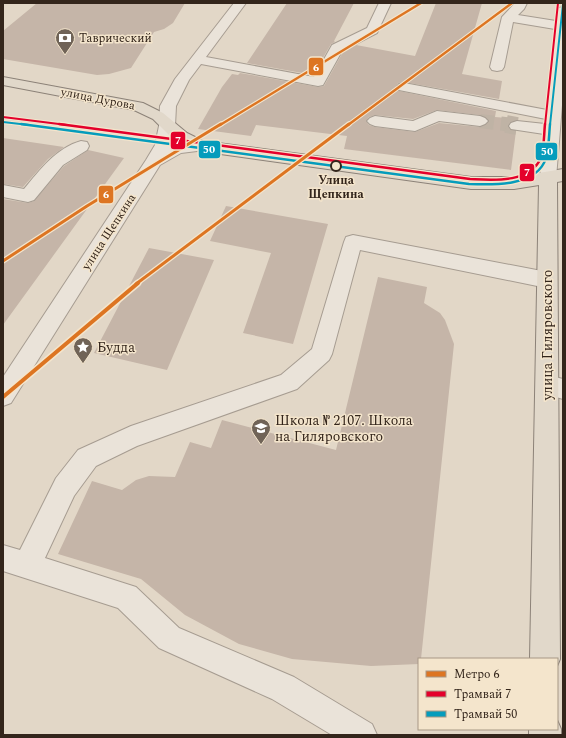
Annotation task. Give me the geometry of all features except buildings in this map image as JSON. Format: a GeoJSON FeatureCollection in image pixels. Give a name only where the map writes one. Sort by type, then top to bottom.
{"type":"FeatureCollection","features":[{"type":"Feature","properties":{"kind":"main road","name":"улица Дурова"},"geometry":{"type":"LineString","coordinates":[[4,82],[138,106],[158,116],[180,138],[199,146],[471,183],[514,184],[555,177]]}},
{"type":"Feature","properties":{"kind":"main road","name":"улица Гиляровского"},"geometry":{"type":"LineString","coordinates":[[545,658],[554,564],[555,387],[547,280],[547,232],[555,177]]}},
{"type":"Feature","properties":{"kind":"main road"},"geometry":{"type":"LineString","coordinates":[[547,232],[554,215],[563,206]]}},
{"type":"Feature","properties":{"kind":"street","name":"улица Щепкина"},"geometry":{"type":"LineString","coordinates":[[3,396],[157,154],[167,126],[168,106],[175,92],[240,3]]}},
{"type":"Feature","properties":{"kind":"street"},"geometry":{"type":"LineString","coordinates":[[197,60],[318,82],[337,48],[372,30],[385,3]]}},
{"type":"Feature","properties":{"kind":"street"},"geometry":{"type":"LineString","coordinates":[[497,68],[508,17],[520,6],[521,3]]}},
{"type":"Feature","properties":{"kind":"street"},"geometry":{"type":"LineString","coordinates":[[508,17],[562,20]]}},
{"type":"Feature","properties":{"kind":"street","name":"улица Гиляровского"},"geometry":{"type":"LineString","coordinates":[[555,177],[552,123],[562,20]]}},
{"type":"Feature","properties":{"kind":"street"},"geometry":{"type":"LineString","coordinates":[[404,87],[552,123]]}},
{"type":"Feature","properties":{"kind":"street"},"geometry":{"type":"LineString","coordinates":[[375,121],[415,126],[437,116],[480,121]]}},
{"type":"Feature","properties":{"kind":"street"},"geometry":{"type":"LineString","coordinates":[[517,126],[552,123]]}},
{"type":"Feature","properties":{"kind":"street"},"geometry":{"type":"LineString","coordinates":[[3,191],[28,196],[57,161],[81,146]]}},
{"type":"Feature","properties":{"kind":"street"},"geometry":{"type":"LineString","coordinates":[[157,154],[185,147],[199,146]]}},
{"type":"Feature","properties":{"kind":"street"},"geometry":{"type":"LineString","coordinates":[[360,735],[283,688],[169,638],[126,597],[15,562],[65,487],[87,458],[132,437],[289,382],[322,354],[353,242],[547,280]]}},
{"type":"Feature","properties":{"kind":"tunnel"},"geometry":{"type":"LineString","coordinates":[[480,121],[508,124]]}},
{"type":"Feature","properties":{"kind":"tunnel"},"geometry":{"type":"LineString","coordinates":[[508,124],[513,125]]}},
{"type":"Feature","properties":{"kind":"tunnel"},"geometry":{"type":"LineString","coordinates":[[508,124],[517,126]]}},
{"type":"Feature","properties":{"kind":"metro line","name":"6"},"geometry":{"type":"LineString","coordinates":[[3,261],[87,206],[421,3]]}},
{"type":"Feature","properties":{"kind":"metro line","name":"6"},"geometry":{"type":"LineString","coordinates":[[3,397],[142,279],[512,3]]}},
{"type":"Feature","properties":{"kind":"tram line","name":"7"},"geometry":{"type":"LineString","coordinates":[[3,117],[470,179],[510,179],[527,172],[541,158],[558,3]]}},
{"type":"Feature","properties":{"kind":"tram line","name":"50"},"geometry":{"type":"LineString","coordinates":[[3,122],[469,184],[502,185],[512,183],[531,175],[546,159],[563,4]]}},
{"type":"Feature","properties":{"kind":"place","name":"Таврический"},"geometry":{"type":"Point","coordinates":[65,55]}},
{"type":"Feature","properties":{"kind":"place","name":"Улица Щепкина"},"geometry":{"type":"Point","coordinates":[336,166]}},
{"type":"Feature","properties":{"kind":"place","name":"Будда"},"geometry":{"type":"Point","coordinates":[83,364]}},
{"type":"Feature","properties":{"kind":"place","name":"Школа № 2107. Школа на Гиляровского"},"geometry":{"type":"Point","coordinates":[261,445]}}]}
